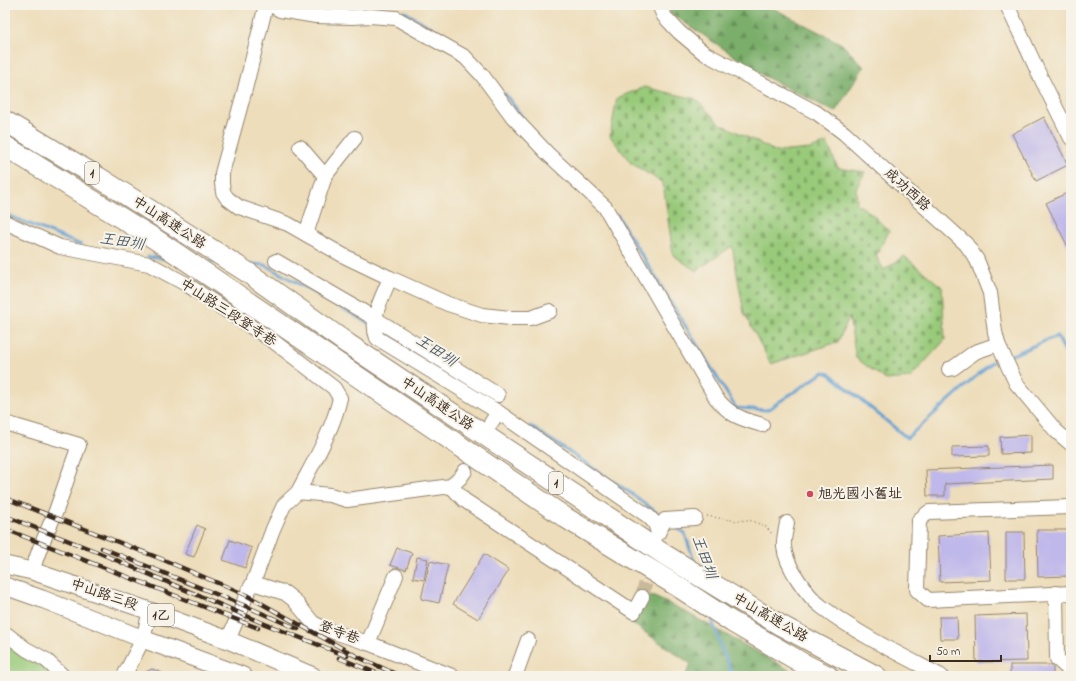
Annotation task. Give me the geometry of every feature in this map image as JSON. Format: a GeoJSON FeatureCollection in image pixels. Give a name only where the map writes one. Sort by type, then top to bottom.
{"type":"FeatureCollection","features":[{"type":"Feature","properties":{"kind":"highway","name":"中山高速公路"},"geometry":{"type":"LineString","coordinates":[[5,121],[98,177],[246,272],[348,344],[665,555],[780,625],[876,676]]}},
{"type":"Feature","properties":{"kind":"highway","name":"中山高速公路"},"geometry":{"type":"LineString","coordinates":[[5,146],[155,239],[566,518],[739,626],[802,663],[828,676]]}},
{"type":"Feature","properties":{"kind":"main road","name":"中山路三段"},"geometry":{"type":"LineString","coordinates":[[5,565],[32,571],[150,611],[228,640],[313,676]]}},
{"type":"Feature","properties":{"kind":"main road","name":"中山路三段"},"geometry":{"type":"LineString","coordinates":[[5,587],[42,599],[143,639],[244,676]]}},
{"type":"Feature","properties":{"kind":"street"},"geometry":{"type":"LineString","coordinates":[[266,5],[222,173],[222,188],[227,198],[239,207],[288,224],[346,258],[448,304],[482,315],[510,318],[531,318],[550,311]]}},
{"type":"Feature","properties":{"kind":"street"},"geometry":{"type":"LineString","coordinates":[[271,5],[280,10],[316,16],[370,16],[396,18],[465,57],[482,75],[513,116],[542,148],[605,207],[716,398],[724,408],[734,416],[762,425]]}},
{"type":"Feature","properties":{"kind":"street","name":"成功西路"},"geometry":{"type":"LineString","coordinates":[[659,5],[664,16],[679,32],[704,53],[817,113],[844,133],[966,244],[977,260],[990,293],[994,332],[1016,383],[1056,431],[1071,444]]}},
{"type":"Feature","properties":{"kind":"street"},"geometry":{"type":"LineString","coordinates":[[1007,5],[1071,138]]}},
{"type":"Feature","properties":{"kind":"street"},"geometry":{"type":"LineString","coordinates":[[306,234],[326,176],[335,162],[355,138]]}},
{"type":"Feature","properties":{"kind":"street"},"geometry":{"type":"LineString","coordinates":[[300,147],[326,176]]}},
{"type":"Feature","properties":{"kind":"street","name":"中山路三段登寺巷"},"geometry":{"type":"LineString","coordinates":[[5,222],[60,247],[149,264],[186,284],[272,341],[334,388],[340,398],[337,412],[319,452],[298,492],[284,506],[273,529],[253,583],[246,595],[228,640]]}},
{"type":"Feature","properties":{"kind":"street"},"geometry":{"type":"LineString","coordinates":[[276,261],[374,318],[498,395]]}},
{"type":"Feature","properties":{"kind":"street"},"geometry":{"type":"LineString","coordinates":[[390,278],[374,318],[374,331],[377,338],[494,417],[648,516],[655,523],[658,533],[664,520],[695,518]]}},
{"type":"Feature","properties":{"kind":"street"},"geometry":{"type":"LineString","coordinates":[[949,369],[954,368],[975,352],[998,344]]}},
{"type":"Feature","properties":{"kind":"street"},"geometry":{"type":"LineString","coordinates":[[5,423],[79,445],[56,511],[32,571]]}},
{"type":"Feature","properties":{"kind":"street"},"geometry":{"type":"LineString","coordinates":[[298,492],[330,495],[347,500],[451,486],[465,471]]}},
{"type":"Feature","properties":{"kind":"street"},"geometry":{"type":"LineString","coordinates":[[451,486],[464,500],[634,612],[642,596]]}},
{"type":"Feature","properties":{"kind":"street"},"geometry":{"type":"LineString","coordinates":[[1071,507],[929,512],[919,520],[917,590],[928,600],[1071,593]]}},
{"type":"Feature","properties":{"kind":"street"},"geometry":{"type":"LineString","coordinates":[[787,523],[784,546],[787,560],[800,583],[821,606],[867,637],[941,676]]}},
{"type":"Feature","properties":{"kind":"street","name":"登寺巷"},"geometry":{"type":"LineString","coordinates":[[368,643],[396,576]]}},
{"type":"Feature","properties":{"kind":"street","name":"登寺巷"},"geometry":{"type":"LineString","coordinates":[[253,583],[285,593],[294,600],[313,623],[452,676]]}},
{"type":"Feature","properties":{"kind":"street"},"geometry":{"type":"LineString","coordinates":[[1056,593],[1057,659],[1066,667],[1071,667]]}},
{"type":"Feature","properties":{"kind":"street"},"geometry":{"type":"LineString","coordinates":[[124,676],[143,639],[150,611]]}},
{"type":"Feature","properties":{"kind":"street"},"geometry":{"type":"LineString","coordinates":[[5,633],[26,649],[46,660],[63,676]]}},
{"type":"Feature","properties":{"kind":"street"},"geometry":{"type":"LineString","coordinates":[[515,676],[528,640]]}},
{"type":"Feature","properties":{"kind":"path"},"geometry":{"type":"LineString","coordinates":[[695,518],[708,516],[737,521],[749,520],[765,526],[776,538]]}},
{"type":"Feature","properties":{"kind":"green space"},"geometry":{"type":"Polygon","coordinates":[[[666,5],[767,5],[842,44],[864,67],[835,112],[764,76],[669,12],[666,5]]]}},
{"type":"Feature","properties":{"kind":"green space"},"geometry":{"type":"Polygon","coordinates":[[[644,87],[696,99],[719,123],[777,152],[810,149],[827,143],[838,168],[865,172],[856,189],[857,204],[871,213],[889,231],[876,256],[884,270],[904,256],[942,287],[945,340],[910,378],[886,380],[856,358],[849,317],[838,342],[771,364],[744,313],[732,246],[696,271],[673,255],[663,183],[631,163],[610,136],[617,98],[644,87]]]}},
{"type":"Feature","properties":{"kind":"green space"},"geometry":{"type":"Polygon","coordinates":[[[648,594],[680,609],[800,676],[685,676],[691,664],[633,624],[648,594]]]}},
{"type":"Feature","properties":{"kind":"green space"},"geometry":{"type":"Polygon","coordinates":[[[5,640],[55,675],[56,676],[5,676],[5,640]]]}},
{"type":"Feature","properties":{"kind":"building"},"geometry":{"type":"Polygon","coordinates":[[[1044,117],[1068,165],[1036,181],[1012,134],[1044,117]]]}},
{"type":"Feature","properties":{"kind":"building"},"geometry":{"type":"Polygon","coordinates":[[[1071,191],[1071,253],[1046,203],[1071,191]]]}},
{"type":"Feature","properties":{"kind":"building"},"geometry":{"type":"Polygon","coordinates":[[[1031,435],[1031,453],[1001,454],[1000,437],[1031,435]]]}},
{"type":"Feature","properties":{"kind":"building"},"geometry":{"type":"Polygon","coordinates":[[[989,446],[989,456],[952,457],[952,447],[989,446]]]}},
{"type":"Feature","properties":{"kind":"building"},"geometry":{"type":"Polygon","coordinates":[[[1053,465],[1053,479],[945,484],[945,496],[927,496],[926,470],[1053,465]]]}},
{"type":"Feature","properties":{"kind":"building"},"geometry":{"type":"Polygon","coordinates":[[[197,525],[205,529],[194,557],[185,554],[197,525]]]}},
{"type":"Feature","properties":{"kind":"building"},"geometry":{"type":"Polygon","coordinates":[[[1037,530],[1071,530],[1071,576],[1038,577],[1037,530]]]}},
{"type":"Feature","properties":{"kind":"building"},"geometry":{"type":"Polygon","coordinates":[[[1006,532],[1024,532],[1025,579],[1006,579],[1006,532]]]}},
{"type":"Feature","properties":{"kind":"building"},"geometry":{"type":"Polygon","coordinates":[[[989,533],[991,580],[940,582],[938,536],[989,533]]]}},
{"type":"Feature","properties":{"kind":"building"},"geometry":{"type":"Polygon","coordinates":[[[230,540],[252,548],[245,568],[223,560],[230,540]]]}},
{"type":"Feature","properties":{"kind":"building"},"geometry":{"type":"Polygon","coordinates":[[[397,548],[412,553],[406,570],[390,565],[397,548]]]}},
{"type":"Feature","properties":{"kind":"building"},"geometry":{"type":"Polygon","coordinates":[[[484,554],[509,570],[478,619],[453,604],[484,554]]]}},
{"type":"Feature","properties":{"kind":"building"},"geometry":{"type":"Polygon","coordinates":[[[417,557],[428,559],[424,580],[413,578],[417,557]]]}},
{"type":"Feature","properties":{"kind":"building"},"geometry":{"type":"Polygon","coordinates":[[[430,561],[448,565],[439,603],[421,599],[430,561]]]}},
{"type":"Feature","properties":{"kind":"building"},"geometry":{"type":"Polygon","coordinates":[[[1026,614],[1027,661],[976,662],[975,616],[1026,614]]]}},
{"type":"Feature","properties":{"kind":"building"},"geometry":{"type":"Polygon","coordinates":[[[939,617],[957,617],[958,639],[940,639],[939,617]]]}},
{"type":"Feature","properties":{"kind":"building"},"geometry":{"type":"Polygon","coordinates":[[[1010,665],[1053,665],[1053,676],[1010,676],[1010,665]]]}},
{"type":"Feature","properties":{"kind":"building"},"geometry":{"type":"Polygon","coordinates":[[[152,669],[163,673],[161,676],[142,676],[143,673],[152,669]]]}},
{"type":"Feature","properties":{"kind":"waterway"},"geometry":{"type":"LineString","coordinates":[[300,5],[317,9]]}},
{"type":"Feature","properties":{"kind":"waterway"},"geometry":{"type":"LineString","coordinates":[[397,13],[405,12],[449,38],[456,45]]}},
{"type":"Feature","properties":{"kind":"waterway"},"geometry":{"type":"LineString","coordinates":[[505,94],[523,118]]}},
{"type":"Feature","properties":{"kind":"waterway","name":"王田圳"},"geometry":{"type":"LineString","coordinates":[[5,214],[81,245]]}},
{"type":"Feature","properties":{"kind":"waterway"},"geometry":{"type":"LineString","coordinates":[[617,215],[736,408],[767,410],[824,372],[830,374],[907,438],[991,363],[1000,359]]}},
{"type":"Feature","properties":{"kind":"waterway","name":"王田圳"},"geometry":{"type":"LineString","coordinates":[[148,257],[170,259]]}},
{"type":"Feature","properties":{"kind":"waterway","name":"王田圳"},"geometry":{"type":"LineString","coordinates":[[203,261],[216,262]]}},
{"type":"Feature","properties":{"kind":"waterway","name":"王田圳"},"geometry":{"type":"LineString","coordinates":[[251,264],[265,265],[370,324]]}},
{"type":"Feature","properties":{"kind":"waterway"},"geometry":{"type":"LineString","coordinates":[[1007,357],[1057,336],[1071,363]]}},
{"type":"Feature","properties":{"kind":"waterway","name":"王田圳"},"geometry":{"type":"LineString","coordinates":[[453,375],[482,394]]}},
{"type":"Feature","properties":{"kind":"waterway","name":"王田圳"},"geometry":{"type":"LineString","coordinates":[[530,426],[635,496],[662,517]]}},
{"type":"Feature","properties":{"kind":"waterway","name":"王田圳"},"geometry":{"type":"LineString","coordinates":[[672,524],[685,534],[695,564]]}},
{"type":"Feature","properties":{"kind":"waterway","name":"王田圳"},"geometry":{"type":"LineString","coordinates":[[712,619],[721,647],[733,676]]}},
{"type":"Feature","properties":{"kind":"tunnel"},"geometry":{"type":"LineString","coordinates":[[642,597],[651,562]]}},
{"type":"Feature","properties":{"kind":"railway"},"geometry":{"type":"LineString","coordinates":[[5,498],[159,558],[246,595],[356,656],[400,676]]}},
{"type":"Feature","properties":{"kind":"railway"},"geometry":{"type":"LineString","coordinates":[[5,516],[95,551],[265,624],[347,656]]}},
{"type":"Feature","properties":{"kind":"railway"},"geometry":{"type":"LineString","coordinates":[[5,529],[258,628]]}},
{"type":"Feature","properties":{"kind":"railway"},"geometry":{"type":"LineString","coordinates":[[102,548],[298,629]]}},
{"type":"Feature","properties":{"kind":"railway"},"geometry":{"type":"LineString","coordinates":[[339,658],[384,676]]}},
{"type":"Feature","properties":{"kind":"place","name":"旭光國小舊址"},"geometry":{"type":"Point","coordinates":[810,494]}}]}
